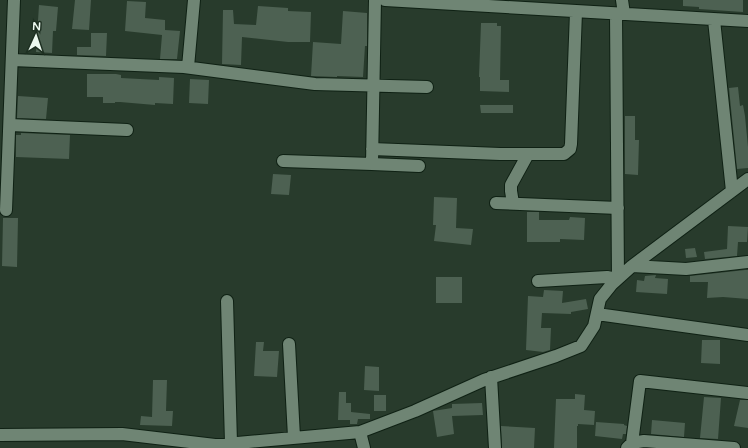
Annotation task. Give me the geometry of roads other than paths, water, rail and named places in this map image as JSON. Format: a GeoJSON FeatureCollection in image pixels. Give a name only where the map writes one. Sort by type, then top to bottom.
{"type":"FeatureCollection","features":[{"type":"Feature","properties":{"kind":"street"},"geometry":{"type":"LineString","coordinates":[[6,210],[14,0]]}},
{"type":"Feature","properties":{"kind":"street"},"geometry":{"type":"LineString","coordinates":[[188,67],[194,0]]}},
{"type":"Feature","properties":{"kind":"street"},"geometry":{"type":"LineString","coordinates":[[372,164],[375,0]]}},
{"type":"Feature","properties":{"kind":"street"},"geometry":{"type":"LineString","coordinates":[[385,0],[442,2],[576,12],[748,21]]}},
{"type":"Feature","properties":{"kind":"street"},"geometry":{"type":"LineString","coordinates":[[618,279],[620,14],[622,0]]}},
{"type":"Feature","properties":{"kind":"street"},"geometry":{"type":"LineString","coordinates":[[372,149],[500,154],[564,154],[570,149],[571,144],[576,12]]}},
{"type":"Feature","properties":{"kind":"street"},"geometry":{"type":"LineString","coordinates":[[714,20],[732,191]]}},
{"type":"Feature","properties":{"kind":"street"},"geometry":{"type":"LineString","coordinates":[[12,60],[188,67],[315,84],[427,87]]}},
{"type":"Feature","properties":{"kind":"street"},"geometry":{"type":"LineString","coordinates":[[10,125],[127,130]]}},
{"type":"Feature","properties":{"kind":"street"},"geometry":{"type":"LineString","coordinates":[[513,203],[511,191],[512,185],[528,154]]}},
{"type":"Feature","properties":{"kind":"street"},"geometry":{"type":"LineString","coordinates":[[284,161],[419,166]]}},
{"type":"Feature","properties":{"kind":"street"},"geometry":{"type":"LineString","coordinates":[[0,434],[122,434],[215,445],[231,443],[262,444],[294,437],[360,432],[415,411],[490,377],[556,356],[581,346],[594,326],[600,299],[618,279],[632,266],[748,179]]}},
{"type":"Feature","properties":{"kind":"street"},"geometry":{"type":"LineString","coordinates":[[496,203],[618,208]]}},
{"type":"Feature","properties":{"kind":"street"},"geometry":{"type":"LineString","coordinates":[[632,266],[686,269],[748,262]]}},
{"type":"Feature","properties":{"kind":"street"},"geometry":{"type":"LineString","coordinates":[[538,281],[607,277],[618,279]]}},
{"type":"Feature","properties":{"kind":"street"},"geometry":{"type":"LineString","coordinates":[[227,301],[231,443]]}},
{"type":"Feature","properties":{"kind":"street"},"geometry":{"type":"LineString","coordinates":[[597,314],[748,336]]}},
{"type":"Feature","properties":{"kind":"street"},"geometry":{"type":"LineString","coordinates":[[289,344],[294,437]]}},
{"type":"Feature","properties":{"kind":"street"},"geometry":{"type":"LineString","coordinates":[[490,377],[495,448]]}},
{"type":"Feature","properties":{"kind":"street"},"geometry":{"type":"LineString","coordinates":[[734,448],[644,441],[629,446],[640,381],[748,393]]}},
{"type":"Feature","properties":{"kind":"street"},"geometry":{"type":"LineString","coordinates":[[360,432],[364,448]]}}]}
